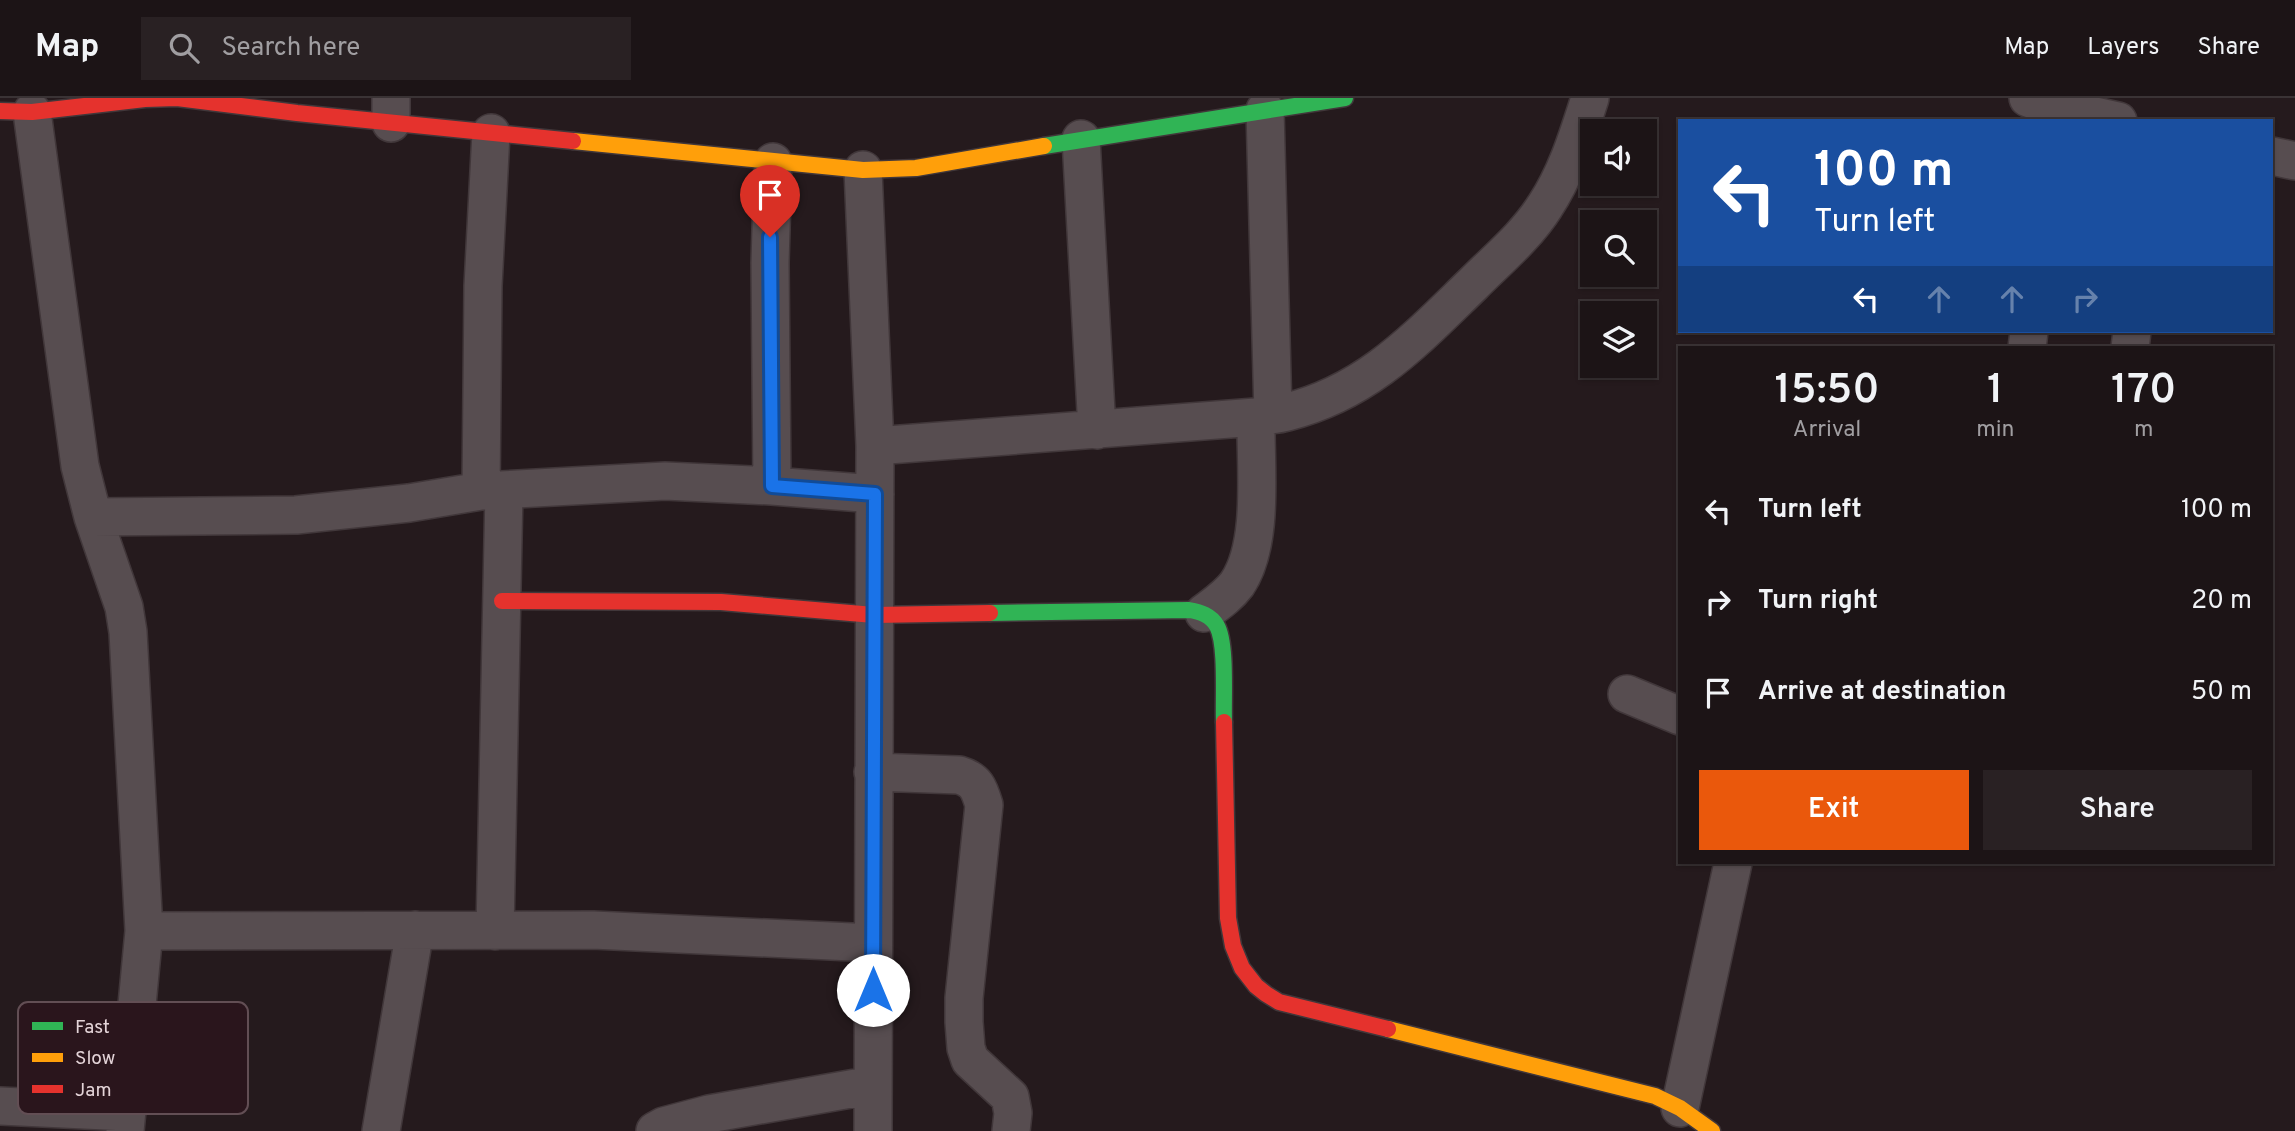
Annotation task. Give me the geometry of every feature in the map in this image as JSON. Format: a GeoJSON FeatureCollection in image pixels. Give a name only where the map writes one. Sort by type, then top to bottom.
{"type":"FeatureCollection","features":[{"type":"Feature","properties":{"kind":"street"},"geometry":{"type":"LineString","coordinates":[[137,1002],[144,931],[128,632],[124,607],[93,517],[80,466],[16,112],[106,101],[177,98],[391,110],[491,133],[863,170],[916,168],[1345,98]]}},
{"type":"Feature","properties":{"kind":"street"},"geometry":{"type":"LineString","coordinates":[[875,446],[1286,413],[1323,400],[1379,371],[1518,240],[1545,207],[1558,184],[1576,144],[1590,98]]}},
{"type":"Feature","properties":{"kind":"street"},"geometry":{"type":"LineString","coordinates":[[2042,108],[2106,119]]}},
{"type":"Feature","properties":{"kind":"street"},"geometry":{"type":"LineString","coordinates":[[1204,613],[1226,597],[1237,584],[1251,551],[1255,531],[1265,415],[1265,110]]}},
{"type":"Feature","properties":{"kind":"street"},"geometry":{"type":"LineString","coordinates":[[491,133],[483,286],[493,491],[502,601],[495,930]]}},
{"type":"Feature","properties":{"kind":"street"},"geometry":{"type":"LineString","coordinates":[[1081,139],[1097,430]]}},
{"type":"Feature","properties":{"kind":"street"},"geometry":{"type":"LineString","coordinates":[[2273,156],[2295,161]]}},
{"type":"Feature","properties":{"kind":"street"},"geometry":{"type":"LineString","coordinates":[[772,486],[770,262],[773,162]]}},
{"type":"Feature","properties":{"kind":"street"},"geometry":{"type":"LineString","coordinates":[[863,170],[875,446],[873,1131]]}},
{"type":"Feature","properties":{"kind":"street"},"geometry":{"type":"LineString","coordinates":[[93,517],[296,514],[409,503],[493,491],[665,481],[875,494]]}},
{"type":"Feature","properties":{"kind":"street"},"geometry":{"type":"LineString","coordinates":[[502,601],[721,602],[874,615],[1129,610],[1189,610],[1204,613],[1217,625],[1222,641],[1230,929],[1236,958],[1257,989],[1279,1002],[1655,1097],[1680,1108],[1711,1131]]}},
{"type":"Feature","properties":{"kind":"street"},"geometry":{"type":"LineString","coordinates":[[1627,694],[1678,715]]}},
{"type":"Feature","properties":{"kind":"street"},"geometry":{"type":"LineString","coordinates":[[873,772],[958,775],[977,784],[984,805],[964,998],[965,1035],[970,1060],[1010,1097],[1012,1131]]}},
{"type":"Feature","properties":{"kind":"street"},"geometry":{"type":"LineString","coordinates":[[1680,1108],[1733,864]]}},
{"type":"Feature","properties":{"kind":"street"},"geometry":{"type":"LineString","coordinates":[[382,1131],[415,930]]}},
{"type":"Feature","properties":{"kind":"street"},"geometry":{"type":"LineString","coordinates":[[144,931],[593,930],[873,943]]}},
{"type":"Feature","properties":{"kind":"street"},"geometry":{"type":"LineString","coordinates":[[656,1131],[664,1126],[709,1114],[873,1085]]}},
{"type":"Feature","properties":{"kind":"street"},"geometry":{"type":"LineString","coordinates":[[0,1106],[18,1108]]}},
{"type":"Feature","properties":{"kind":"street"},"geometry":{"type":"LineString","coordinates":[[67,1114],[126,1121]]}},
{"type":"Feature","properties":{"kind":"traffic: fast"},"geometry":{"type":"LineString","coordinates":[[1044,146],[1345,98]]}},
{"type":"Feature","properties":{"kind":"traffic: fast"},"geometry":{"type":"LineString","coordinates":[[990,613],[1189,610],[1205,615],[1212,619],[1220,634],[1224,672],[1224,722]]}},
{"type":"Feature","properties":{"kind":"traffic: slow"},"geometry":{"type":"LineString","coordinates":[[573,141],[863,170],[916,168],[1044,146]]}},
{"type":"Feature","properties":{"kind":"traffic: slow"},"geometry":{"type":"LineString","coordinates":[[1388,1029],[1655,1096],[1680,1108],[1712,1131]]}},
{"type":"Feature","properties":{"kind":"traffic: jam"},"geometry":{"type":"LineString","coordinates":[[0,111],[32,112],[177,98],[573,141]]}},
{"type":"Feature","properties":{"kind":"traffic: jam"},"geometry":{"type":"LineString","coordinates":[[502,601],[721,602],[874,615],[990,613]]}},
{"type":"Feature","properties":{"kind":"traffic: jam"},"geometry":{"type":"LineString","coordinates":[[1224,722],[1228,918],[1233,946],[1242,968],[1256,986],[1279,1002],[1388,1029]]}},
{"type":"Feature","properties":{"kind":"route"},"geometry":{"type":"LineString","coordinates":[[770,237],[772,486],[875,494],[873,990]]}}]}
